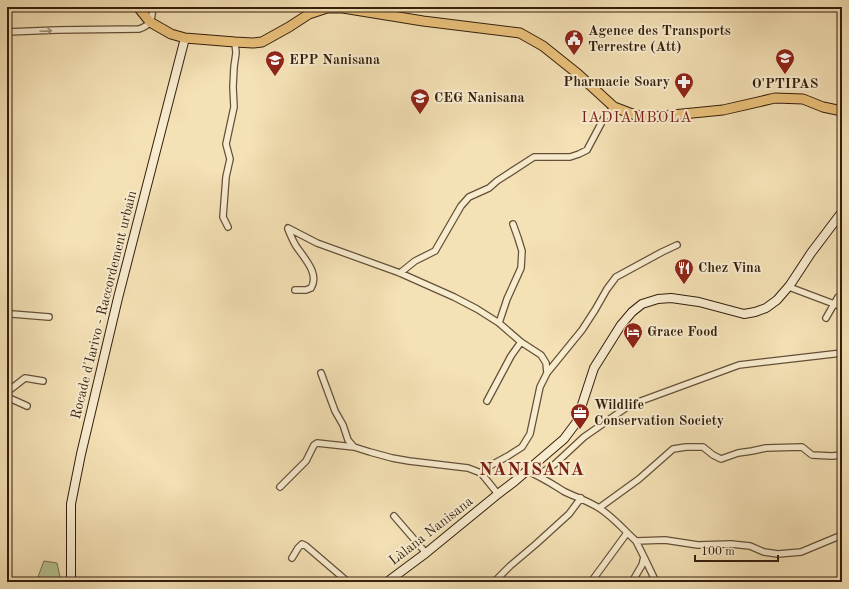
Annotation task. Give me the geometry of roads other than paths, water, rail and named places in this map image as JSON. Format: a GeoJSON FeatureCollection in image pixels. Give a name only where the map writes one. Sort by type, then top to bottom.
{"type":"FeatureCollection","features":[{"type":"Feature","properties":{"kind":"main road"},"geometry":{"type":"LineString","coordinates":[[138,7],[150,22],[171,34],[185,38],[235,42],[262,42],[309,14],[327,8],[343,8],[423,21],[520,33],[543,46],[578,74],[614,107],[635,115],[652,117],[723,110],[775,98],[803,100],[842,112]]}},
{"type":"Feature","properties":{"kind":"street"},"geometry":{"type":"LineString","coordinates":[[7,32],[139,29],[147,26],[150,22],[153,7]]}},
{"type":"Feature","properties":{"kind":"street","name":"Rocade d'Iarivo - Raccordement urbain"},"geometry":{"type":"LineString","coordinates":[[71,582],[71,504],[81,454],[118,298],[185,38]]}},
{"type":"Feature","properties":{"kind":"street"},"geometry":{"type":"LineString","coordinates":[[228,227],[223,217],[226,177],[230,159],[226,144],[234,107],[233,87],[236,53],[235,42]]}},
{"type":"Feature","properties":{"kind":"street"},"geometry":{"type":"LineString","coordinates":[[400,274],[415,261],[435,251],[461,206],[469,197],[489,188],[534,157],[570,157],[588,150],[604,118],[614,107]]}},
{"type":"Feature","properties":{"kind":"street","name":"Làlana Nanisana"},"geometry":{"type":"LineString","coordinates":[[387,582],[426,553],[564,439],[576,423],[594,368],[621,325],[632,312],[642,304],[658,299],[671,298],[699,302],[744,314],[766,308],[777,300],[789,287],[811,253],[842,212]]}},
{"type":"Feature","properties":{"kind":"street"},"geometry":{"type":"LineString","coordinates":[[499,324],[507,299],[521,268],[522,251],[513,224]]}},
{"type":"Feature","properties":{"kind":"street"},"geometry":{"type":"LineString","coordinates":[[295,290],[306,290],[312,288],[314,284],[313,274],[288,228],[316,243],[400,274],[454,297],[477,309],[541,355],[546,363],[547,372]]}},
{"type":"Feature","properties":{"kind":"street"},"geometry":{"type":"LineString","coordinates":[[481,473],[486,468],[522,447],[530,434],[540,387],[547,372],[582,330],[616,277],[677,245]]}},
{"type":"Feature","properties":{"kind":"street"},"geometry":{"type":"LineString","coordinates":[[789,287],[842,307]]}},
{"type":"Feature","properties":{"kind":"street"},"geometry":{"type":"LineString","coordinates":[[826,318],[838,297],[842,295]]}},
{"type":"Feature","properties":{"kind":"street"},"geometry":{"type":"LineString","coordinates":[[7,312],[12,314],[50,317]]}},
{"type":"Feature","properties":{"kind":"street"},"geometry":{"type":"LineString","coordinates":[[487,401],[511,356],[521,342]]}},
{"type":"Feature","properties":{"kind":"street"},"geometry":{"type":"LineString","coordinates":[[538,475],[555,464],[584,438],[630,405],[739,365],[842,353]]}},
{"type":"Feature","properties":{"kind":"street"},"geometry":{"type":"LineString","coordinates":[[321,373],[335,411],[343,424],[348,440],[354,447]]}},
{"type":"Feature","properties":{"kind":"street"},"geometry":{"type":"LineString","coordinates":[[7,392],[25,378],[43,381]]}},
{"type":"Feature","properties":{"kind":"street"},"geometry":{"type":"LineString","coordinates":[[7,396],[27,406]]}},
{"type":"Feature","properties":{"kind":"street"},"geometry":{"type":"LineString","coordinates":[[280,487],[303,465],[317,443],[354,447],[392,458],[409,461],[468,468],[481,473],[498,494]]}},
{"type":"Feature","properties":{"kind":"street"},"geometry":{"type":"LineString","coordinates":[[598,508],[639,479],[673,449],[686,447],[703,448],[721,459],[738,453],[766,448],[802,447],[812,455],[842,455]]}},
{"type":"Feature","properties":{"kind":"street"},"geometry":{"type":"LineString","coordinates":[[527,471],[538,475],[566,492],[581,498],[610,516],[636,541],[656,582]]}},
{"type":"Feature","properties":{"kind":"street"},"geometry":{"type":"LineString","coordinates":[[494,582],[569,514],[581,498]]}},
{"type":"Feature","properties":{"kind":"street"},"geometry":{"type":"LineString","coordinates":[[394,516],[426,553]]}},
{"type":"Feature","properties":{"kind":"street"},"geometry":{"type":"LineString","coordinates":[[591,582],[627,533]]}},
{"type":"Feature","properties":{"kind":"street"},"geometry":{"type":"LineString","coordinates":[[636,541],[665,540],[698,545],[730,544],[750,546],[764,552],[778,554],[801,552],[842,535]]}},
{"type":"Feature","properties":{"kind":"street"},"geometry":{"type":"LineString","coordinates":[[292,558],[302,544],[348,582]]}},
{"type":"Feature","properties":{"kind":"street"},"geometry":{"type":"LineString","coordinates":[[632,582],[642,565],[644,557]]}},
{"type":"Feature","properties":{"kind":"street"},"geometry":{"type":"LineString","coordinates":[[836,582],[842,578]]}},
{"type":"Feature","properties":{"kind":"place","name":"Agence des Transports Terrestre (Att)"},"geometry":{"type":"Point","coordinates":[574,56]}},
{"type":"Feature","properties":{"kind":"place","name":"O'PTIPAS"},"geometry":{"type":"Point","coordinates":[785,75]}},
{"type":"Feature","properties":{"kind":"place","name":"EPP Nanisana"},"geometry":{"type":"Point","coordinates":[275,77]}},
{"type":"Feature","properties":{"kind":"place","name":"Pharmacie Soary"},"geometry":{"type":"Point","coordinates":[684,99]}},
{"type":"Feature","properties":{"kind":"place","name":"CEG Nanisana"},"geometry":{"type":"Point","coordinates":[420,115]}},
{"type":"Feature","properties":{"kind":"place","name":"Chez Vina"},"geometry":{"type":"Point","coordinates":[684,285]}},
{"type":"Feature","properties":{"kind":"place","name":"Grace Food"},"geometry":{"type":"Point","coordinates":[633,349]}},
{"type":"Feature","properties":{"kind":"place","name":"Wildlife Conservation Society"},"geometry":{"type":"Point","coordinates":[580,430]}},
{"type":"Feature","properties":{"kind":"district","name":"IADIAMBOLA"},"geometry":{"type":"Point","coordinates":[637,118]}},
{"type":"Feature","properties":{"kind":"district","name":"NANISANA"},"geometry":{"type":"Point","coordinates":[532,470]}}]}
